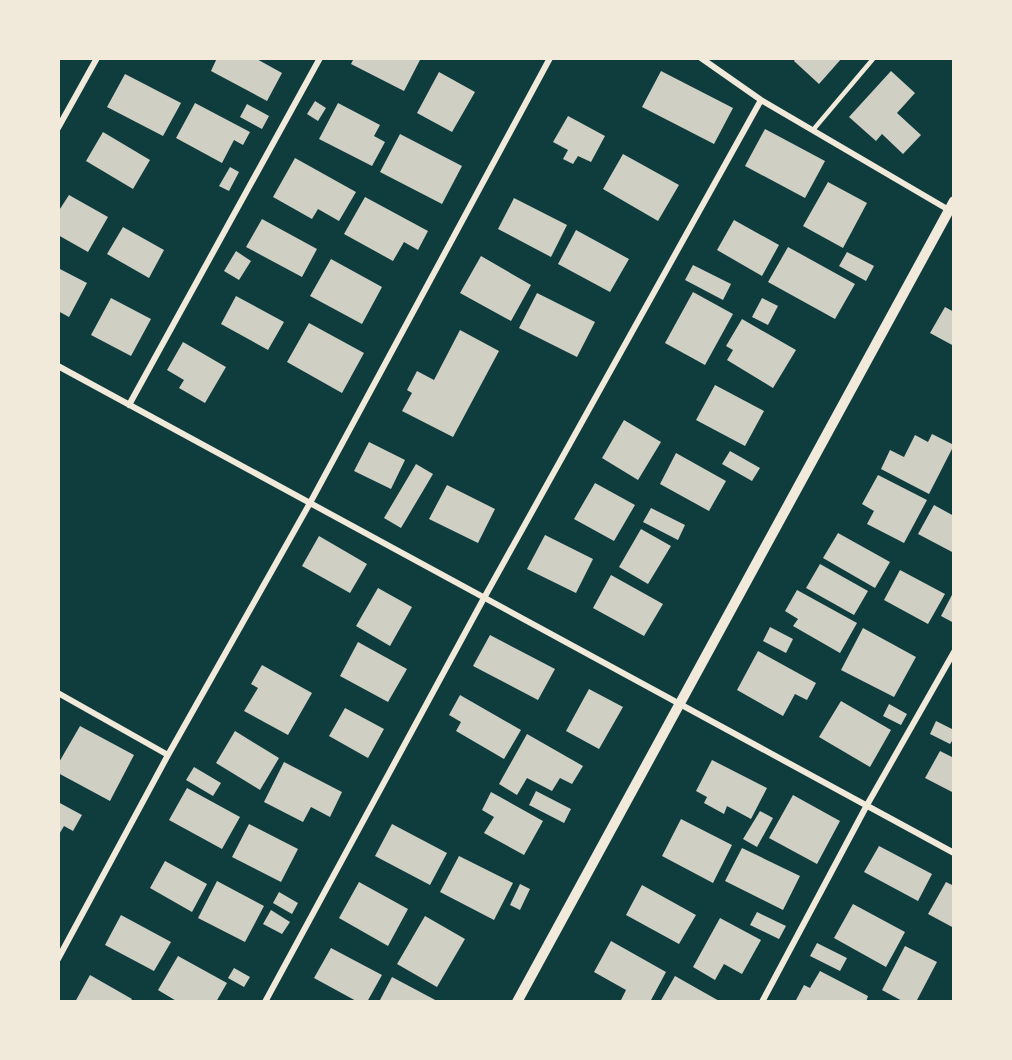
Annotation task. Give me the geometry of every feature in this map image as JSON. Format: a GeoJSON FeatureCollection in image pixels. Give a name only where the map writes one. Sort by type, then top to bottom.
{"type":"FeatureCollection","features":[{"type":"Feature","properties":{"kind":"street"},"geometry":{"type":"LineString","coordinates":[[58,128],[97,58]]}},
{"type":"Feature","properties":{"kind":"street"},"geometry":{"type":"LineString","coordinates":[[129,405],[320,58]]}},
{"type":"Feature","properties":{"kind":"street"},"geometry":{"type":"LineString","coordinates":[[58,959],[168,755],[310,503],[549,58]]}},
{"type":"Feature","properties":{"kind":"street"},"geometry":{"type":"LineString","coordinates":[[517,1002],[952,208],[761,100],[702,58]]}},
{"type":"Feature","properties":{"kind":"street"},"geometry":{"type":"LineString","coordinates":[[265,1002],[484,598],[761,100]]}},
{"type":"Feature","properties":{"kind":"street"},"geometry":{"type":"LineString","coordinates":[[58,366],[954,853]]}},
{"type":"Feature","properties":{"kind":"street"},"geometry":{"type":"LineString","coordinates":[[762,1002],[867,805],[954,652]]}},
{"type":"Feature","properties":{"kind":"street"},"geometry":{"type":"LineString","coordinates":[[58,693],[168,755]]}},
{"type":"Feature","properties":{"kind":"lane"},"geometry":{"type":"LineString","coordinates":[[813,130],[873,59]]}},
{"type":"Feature","properties":{"kind":"building"},"geometry":{"type":"Polygon","coordinates":[[[217,58],[255,58],[282,73],[267,101],[211,71],[217,58]]]}},
{"type":"Feature","properties":{"kind":"building"},"geometry":{"type":"Polygon","coordinates":[[[354,58],[421,58],[404,91],[351,64],[354,58]]]}},
{"type":"Feature","properties":{"kind":"building"},"geometry":{"type":"Polygon","coordinates":[[[796,58],[842,58],[819,84],[794,61],[796,58]]]}},
{"type":"Feature","properties":{"kind":"building"},"geometry":{"type":"Polygon","coordinates":[[[661,71],[733,108],[714,144],[642,107],[661,71]]]}},
{"type":"Feature","properties":{"kind":"building"},"geometry":{"type":"Polygon","coordinates":[[[891,71],[915,93],[897,113],[921,135],[903,154],[882,134],[876,141],[849,117],[891,71]]]}},
{"type":"Feature","properties":{"kind":"building"},"geometry":{"type":"Polygon","coordinates":[[[439,72],[475,92],[452,132],[417,113],[439,72]]]}},
{"type":"Feature","properties":{"kind":"building"},"geometry":{"type":"Polygon","coordinates":[[[125,74],[181,103],[163,136],[107,107],[125,74]]]}},
{"type":"Feature","properties":{"kind":"building"},"geometry":{"type":"Polygon","coordinates":[[[315,101],[326,108],[318,121],[307,114],[315,101]]]}},
{"type":"Feature","properties":{"kind":"building"},"geometry":{"type":"Polygon","coordinates":[[[195,103],[250,132],[243,145],[234,140],[222,163],[176,138],[195,103]]]}},
{"type":"Feature","properties":{"kind":"building"},"geometry":{"type":"Polygon","coordinates":[[[338,103],[380,125],[374,136],[385,142],[372,166],[319,139],[338,103]]]}},
{"type":"Feature","properties":{"kind":"building"},"geometry":{"type":"Polygon","coordinates":[[[247,104],[269,116],[262,129],[240,117],[247,104]]]}},
{"type":"Feature","properties":{"kind":"building"},"geometry":{"type":"Polygon","coordinates":[[[568,116],[605,136],[591,162],[578,156],[573,164],[563,159],[568,150],[553,142],[568,116]]]}},
{"type":"Feature","properties":{"kind":"building"},"geometry":{"type":"Polygon","coordinates":[[[765,129],[825,161],[805,198],[745,166],[765,129]]]}},
{"type":"Feature","properties":{"kind":"building"},"geometry":{"type":"Polygon","coordinates":[[[103,132],[150,160],[133,189],[86,161],[103,132]]]}},
{"type":"Feature","properties":{"kind":"building"},"geometry":{"type":"Polygon","coordinates":[[[400,134],[462,166],[442,204],[380,172],[400,134]]]}},
{"type":"Feature","properties":{"kind":"building"},"geometry":{"type":"Polygon","coordinates":[[[623,154],[679,185],[658,221],[603,189],[623,154]]]}},
{"type":"Feature","properties":{"kind":"building"},"geometry":{"type":"Polygon","coordinates":[[[295,158],[356,192],[339,221],[318,209],[312,219],[273,197],[295,158]]]}},
{"type":"Feature","properties":{"kind":"building"},"geometry":{"type":"Polygon","coordinates":[[[230,167],[239,172],[229,191],[219,186],[230,167]]]}},
{"type":"Feature","properties":{"kind":"building"},"geometry":{"type":"Polygon","coordinates":[[[828,182],[867,203],[843,248],[803,226],[828,182]]]}},
{"type":"Feature","properties":{"kind":"building"},"geometry":{"type":"Polygon","coordinates":[[[69,195],[108,217],[88,252],[58,235],[58,212],[69,195]]]}},
{"type":"Feature","properties":{"kind":"building"},"geometry":{"type":"Polygon","coordinates":[[[365,197],[428,231],[418,250],[404,242],[393,261],[344,234],[365,197]]]}},
{"type":"Feature","properties":{"kind":"building"},"geometry":{"type":"Polygon","coordinates":[[[514,198],[567,225],[551,257],[498,229],[514,198]]]}},
{"type":"Feature","properties":{"kind":"building"},"geometry":{"type":"Polygon","coordinates":[[[262,219],[317,249],[302,277],[246,247],[262,219]]]}},
{"type":"Feature","properties":{"kind":"building"},"geometry":{"type":"Polygon","coordinates":[[[734,220],[779,245],[762,276],[717,250],[734,220]]]}},
{"type":"Feature","properties":{"kind":"building"},"geometry":{"type":"Polygon","coordinates":[[[123,227],[164,250],[149,278],[107,254],[123,227]]]}},
{"type":"Feature","properties":{"kind":"building"},"geometry":{"type":"Polygon","coordinates":[[[576,230],[629,259],[610,292],[558,264],[576,230]]]}},
{"type":"Feature","properties":{"kind":"building"},"geometry":{"type":"Polygon","coordinates":[[[788,247],[855,284],[835,319],[768,282],[788,247]]]}},
{"type":"Feature","properties":{"kind":"building"},"geometry":{"type":"Polygon","coordinates":[[[236,251],[251,261],[239,280],[224,271],[236,251]]]}},
{"type":"Feature","properties":{"kind":"building"},"geometry":{"type":"Polygon","coordinates":[[[847,252],[874,266],[866,281],[839,266],[847,252]]]}},
{"type":"Feature","properties":{"kind":"building"},"geometry":{"type":"Polygon","coordinates":[[[481,256],[531,285],[511,321],[460,293],[481,256]]]}},
{"type":"Feature","properties":{"kind":"building"},"geometry":{"type":"Polygon","coordinates":[[[331,259],[382,287],[362,324],[310,296],[331,259]]]}},
{"type":"Feature","properties":{"kind":"building"},"geometry":{"type":"Polygon","coordinates":[[[693,265],[731,284],[723,300],[685,280],[693,265]]]}},
{"type":"Feature","properties":{"kind":"building"},"geometry":{"type":"Polygon","coordinates":[[[58,268],[87,283],[69,317],[58,311],[58,268]]]}},
{"type":"Feature","properties":{"kind":"building"},"geometry":{"type":"Polygon","coordinates":[[[693,292],[733,314],[705,365],[665,343],[693,292]]]}},
{"type":"Feature","properties":{"kind":"building"},"geometry":{"type":"Polygon","coordinates":[[[537,293],[595,322],[577,357],[519,328],[537,293]]]}},
{"type":"Feature","properties":{"kind":"building"},"geometry":{"type":"Polygon","coordinates":[[[236,296],[284,322],[268,350],[221,324],[236,296]]]}},
{"type":"Feature","properties":{"kind":"building"},"geometry":{"type":"Polygon","coordinates":[[[111,298],[151,319],[131,356],[91,335],[111,298]]]}},
{"type":"Feature","properties":{"kind":"building"},"geometry":{"type":"Polygon","coordinates":[[[762,298],[778,306],[768,325],[752,317],[762,298]]]}},
{"type":"Feature","properties":{"kind":"building"},"geometry":{"type":"Polygon","coordinates":[[[945,307],[954,312],[954,346],[930,333],[945,307]]]}},
{"type":"Feature","properties":{"kind":"building"},"geometry":{"type":"Polygon","coordinates":[[[742,319],[796,350],[773,388],[727,360],[733,350],[726,346],[742,319]]]}},
{"type":"Feature","properties":{"kind":"building"},"geometry":{"type":"Polygon","coordinates":[[[309,323],[364,353],[342,393],[287,362],[309,323]]]}},
{"type":"Feature","properties":{"kind":"building"},"geometry":{"type":"Polygon","coordinates":[[[460,330],[499,351],[453,437],[402,411],[412,393],[407,390],[417,371],[434,380],[460,330]]]}},
{"type":"Feature","properties":{"kind":"building"},"geometry":{"type":"Polygon","coordinates":[[[183,342],[226,367],[205,403],[179,388],[184,380],[167,370],[183,342]]]}},
{"type":"Feature","properties":{"kind":"building"},"geometry":{"type":"Polygon","coordinates":[[[715,385],[764,411],[745,446],[696,420],[715,385]]]}},
{"type":"Feature","properties":{"kind":"building"},"geometry":{"type":"Polygon","coordinates":[[[624,420],[661,442],[638,480],[602,458],[624,420]]]}},
{"type":"Feature","properties":{"kind":"building"},"geometry":{"type":"Polygon","coordinates":[[[932,434],[954,445],[929,494],[881,469],[890,450],[904,457],[915,435],[928,442],[932,434]]]}},
{"type":"Feature","properties":{"kind":"building"},"geometry":{"type":"Polygon","coordinates":[[[369,442],[405,460],[391,489],[354,471],[369,442]]]}},
{"type":"Feature","properties":{"kind":"building"},"geometry":{"type":"Polygon","coordinates":[[[730,451],[760,468],[752,481],[722,464],[730,451]]]}},
{"type":"Feature","properties":{"kind":"building"},"geometry":{"type":"Polygon","coordinates":[[[676,453],[726,481],[709,511],[660,484],[676,453]]]}},
{"type":"Feature","properties":{"kind":"building"},"geometry":{"type":"Polygon","coordinates":[[[416,464],[433,474],[401,528],[384,518],[416,464]]]}},
{"type":"Feature","properties":{"kind":"building"},"geometry":{"type":"Polygon","coordinates":[[[878,475],[927,500],[904,543],[867,524],[874,511],[862,504],[878,475]]]}},
{"type":"Feature","properties":{"kind":"building"},"geometry":{"type":"Polygon","coordinates":[[[595,483],[635,505],[614,541],[574,519],[595,483]]]}},
{"type":"Feature","properties":{"kind":"building"},"geometry":{"type":"Polygon","coordinates":[[[447,485],[495,509],[478,543],[429,519],[447,485]]]}},
{"type":"Feature","properties":{"kind":"building"},"geometry":{"type":"Polygon","coordinates":[[[934,505],[954,516],[954,553],[918,534],[934,505]]]}},
{"type":"Feature","properties":{"kind":"building"},"geometry":{"type":"Polygon","coordinates":[[[651,508],[685,525],[678,540],[643,522],[651,508]]]}},
{"type":"Feature","properties":{"kind":"building"},"geometry":{"type":"Polygon","coordinates":[[[641,529],[671,546],[648,584],[619,567],[641,529]]]}},
{"type":"Feature","properties":{"kind":"building"},"geometry":{"type":"Polygon","coordinates":[[[838,533],[890,562],[875,588],[823,558],[838,533]]]}},
{"type":"Feature","properties":{"kind":"building"},"geometry":{"type":"Polygon","coordinates":[[[545,535],[593,559],[576,593],[527,569],[545,535]]]}},
{"type":"Feature","properties":{"kind":"building"},"geometry":{"type":"Polygon","coordinates":[[[319,536],[367,564],[350,593],[302,566],[319,536]]]}},
{"type":"Feature","properties":{"kind":"building"},"geometry":{"type":"Polygon","coordinates":[[[820,564],[868,591],[854,615],[806,588],[820,564]]]}},
{"type":"Feature","properties":{"kind":"building"},"geometry":{"type":"Polygon","coordinates":[[[900,570],[945,594],[928,624],[884,600],[900,570]]]}},
{"type":"Feature","properties":{"kind":"building"},"geometry":{"type":"Polygon","coordinates":[[[611,575],[663,604],[644,636],[593,608],[611,575]]]}},
{"type":"Feature","properties":{"kind":"building"},"geometry":{"type":"Polygon","coordinates":[[[378,588],[412,607],[390,646],[356,626],[378,588]]]}},
{"type":"Feature","properties":{"kind":"building"},"geometry":{"type":"Polygon","coordinates":[[[797,590],[857,623],[840,653],[793,626],[798,619],[785,611],[797,590]]]}},
{"type":"Feature","properties":{"kind":"building"},"geometry":{"type":"Polygon","coordinates":[[[954,591],[954,623],[941,616],[954,591]]]}},
{"type":"Feature","properties":{"kind":"building"},"geometry":{"type":"Polygon","coordinates":[[[770,627],[793,639],[786,653],[763,641],[770,627]]]}},
{"type":"Feature","properties":{"kind":"building"},"geometry":{"type":"Polygon","coordinates":[[[863,628],[916,657],[894,697],[841,670],[863,628]]]}},
{"type":"Feature","properties":{"kind":"building"},"geometry":{"type":"Polygon","coordinates":[[[490,635],[555,669],[538,700],[473,666],[490,635]]]}},
{"type":"Feature","properties":{"kind":"building"},"geometry":{"type":"Polygon","coordinates":[[[358,642],[407,669],[388,702],[340,676],[358,642]]]}},
{"type":"Feature","properties":{"kind":"building"},"geometry":{"type":"Polygon","coordinates":[[[758,651],[816,683],[807,700],[795,694],[783,716],[737,690],[758,651]]]}},
{"type":"Feature","properties":{"kind":"building"},"geometry":{"type":"Polygon","coordinates":[[[262,665],[312,693],[288,735],[244,711],[258,688],[251,684],[262,665]]]}},
{"type":"Feature","properties":{"kind":"building"},"geometry":{"type":"Polygon","coordinates":[[[589,689],[623,707],[599,749],[566,731],[589,689]]]}},
{"type":"Feature","properties":{"kind":"building"},"geometry":{"type":"Polygon","coordinates":[[[460,695],[521,730],[504,759],[456,731],[461,722],[449,715],[460,695]]]}},
{"type":"Feature","properties":{"kind":"building"},"geometry":{"type":"Polygon","coordinates":[[[841,701],[891,730],[870,767],[819,737],[841,701]]]}},
{"type":"Feature","properties":{"kind":"building"},"geometry":{"type":"Polygon","coordinates":[[[889,704],[907,714],[901,725],[883,716],[889,704]]]}},
{"type":"Feature","properties":{"kind":"building"},"geometry":{"type":"Polygon","coordinates":[[[345,708],[384,729],[368,758],[329,736],[345,708]]]}},
{"type":"Feature","properties":{"kind":"building"},"geometry":{"type":"Polygon","coordinates":[[[936,721],[954,730],[954,738],[950,744],[930,734],[936,721]]]}},
{"type":"Feature","properties":{"kind":"building"},"geometry":{"type":"Polygon","coordinates":[[[80,726],[134,755],[110,801],[58,773],[58,764],[80,726]]]}},
{"type":"Feature","properties":{"kind":"building"},"geometry":{"type":"Polygon","coordinates":[[[235,731],[279,758],[260,790],[216,763],[235,731]]]}},
{"type":"Feature","properties":{"kind":"building"},"geometry":{"type":"Polygon","coordinates":[[[527,734],[583,766],[572,784],[560,778],[552,791],[527,778],[517,795],[499,784],[527,734]]]}},
{"type":"Feature","properties":{"kind":"building"},"geometry":{"type":"Polygon","coordinates":[[[940,751],[954,758],[954,793],[925,778],[940,751]]]}},
{"type":"Feature","properties":{"kind":"building"},"geometry":{"type":"Polygon","coordinates":[[[712,760],[767,788],[751,819],[727,806],[724,814],[704,803],[707,797],[696,791],[712,760]]]}},
{"type":"Feature","properties":{"kind":"building"},"geometry":{"type":"Polygon","coordinates":[[[284,762],[342,792],[330,817],[311,807],[303,822],[264,802],[284,762]]]}},
{"type":"Feature","properties":{"kind":"building"},"geometry":{"type":"Polygon","coordinates":[[[194,767],[221,783],[213,796],[186,780],[194,767]]]}},
{"type":"Feature","properties":{"kind":"building"},"geometry":{"type":"Polygon","coordinates":[[[187,788],[240,817],[222,849],[169,820],[187,788]]]}},
{"type":"Feature","properties":{"kind":"building"},"geometry":{"type":"Polygon","coordinates":[[[536,791],[571,809],[564,823],[529,805],[536,791]]]}},
{"type":"Feature","properties":{"kind":"building"},"geometry":{"type":"Polygon","coordinates":[[[491,792],[543,821],[524,855],[484,833],[494,817],[482,810],[491,792]]]}},
{"type":"Feature","properties":{"kind":"building"},"geometry":{"type":"Polygon","coordinates":[[[793,795],[840,821],[817,864],[769,838],[793,795]]]}},
{"type":"Feature","properties":{"kind":"building"},"geometry":{"type":"Polygon","coordinates":[[[58,802],[82,815],[73,831],[64,826],[58,836],[58,802]]]}},
{"type":"Feature","properties":{"kind":"building"},"geometry":{"type":"Polygon","coordinates":[[[760,811],[773,818],[757,847],[743,839],[760,811]]]}},
{"type":"Feature","properties":{"kind":"building"},"geometry":{"type":"Polygon","coordinates":[[[681,819],[732,845],[713,883],[662,856],[681,819]]]}},
{"type":"Feature","properties":{"kind":"building"},"geometry":{"type":"Polygon","coordinates":[[[249,824],[298,849],[281,882],[232,857],[249,824]]]}},
{"type":"Feature","properties":{"kind":"building"},"geometry":{"type":"Polygon","coordinates":[[[392,824],[447,853],[430,885],[375,856],[392,824]]]}},
{"type":"Feature","properties":{"kind":"building"},"geometry":{"type":"Polygon","coordinates":[[[879,846],[932,874],[918,901],[864,872],[879,846]]]}},
{"type":"Feature","properties":{"kind":"building"},"geometry":{"type":"Polygon","coordinates":[[[742,848],[800,876],[783,910],[725,881],[742,848]]]}},
{"type":"Feature","properties":{"kind":"building"},"geometry":{"type":"Polygon","coordinates":[[[459,856],[513,883],[494,920],[440,892],[459,856]]]}},
{"type":"Feature","properties":{"kind":"building"},"geometry":{"type":"Polygon","coordinates":[[[165,861],[207,884],[192,912],[150,888],[165,861]]]}},
{"type":"Feature","properties":{"kind":"building"},"geometry":{"type":"Polygon","coordinates":[[[217,881],[264,906],[245,942],[198,918],[217,881]]]}},
{"type":"Feature","properties":{"kind":"building"},"geometry":{"type":"Polygon","coordinates":[[[359,882],[408,909],[388,946],[339,918],[359,882]]]}},
{"type":"Feature","properties":{"kind":"building"},"geometry":{"type":"Polygon","coordinates":[[[946,882],[954,886],[954,928],[928,914],[946,882]]]}},
{"type":"Feature","properties":{"kind":"building"},"geometry":{"type":"Polygon","coordinates":[[[520,884],[530,889],[520,910],[510,905],[520,884]]]}},
{"type":"Feature","properties":{"kind":"building"},"geometry":{"type":"Polygon","coordinates":[[[642,885],[696,915],[679,944],[626,915],[642,885]]]}},
{"type":"Feature","properties":{"kind":"building"},"geometry":{"type":"Polygon","coordinates":[[[279,892],[298,903],[292,914],[273,903],[279,892]]]}},
{"type":"Feature","properties":{"kind":"building"},"geometry":{"type":"Polygon","coordinates":[[[853,904],[905,932],[886,967],[834,938],[853,904]]]}},
{"type":"Feature","properties":{"kind":"building"},"geometry":{"type":"Polygon","coordinates":[[[271,910],[290,922],[282,934],[263,924],[271,910]]]}},
{"type":"Feature","properties":{"kind":"building"},"geometry":{"type":"Polygon","coordinates":[[[757,912],[786,926],[779,939],[750,925],[757,912]]]}},
{"type":"Feature","properties":{"kind":"building"},"geometry":{"type":"Polygon","coordinates":[[[121,915],[171,942],[154,971],[105,945],[121,915]]]}},
{"type":"Feature","properties":{"kind":"building"},"geometry":{"type":"Polygon","coordinates":[[[425,916],[465,939],[437,987],[397,964],[425,916]]]}},
{"type":"Feature","properties":{"kind":"building"},"geometry":{"type":"Polygon","coordinates":[[[720,918],[761,940],[742,974],[724,964],[715,980],[693,967],[720,918]]]}},
{"type":"Feature","properties":{"kind":"building"},"geometry":{"type":"Polygon","coordinates":[[[611,941],[666,972],[650,1002],[620,1002],[626,990],[594,972],[611,941]]]}},
{"type":"Feature","properties":{"kind":"building"},"geometry":{"type":"Polygon","coordinates":[[[817,943],[847,958],[840,971],[810,956],[817,943]]]}},
{"type":"Feature","properties":{"kind":"building"},"geometry":{"type":"Polygon","coordinates":[[[905,946],[937,962],[916,1002],[904,1002],[882,990],[905,946]]]}},
{"type":"Feature","properties":{"kind":"building"},"geometry":{"type":"Polygon","coordinates":[[[331,948],[382,975],[367,1002],[358,1002],[314,978],[331,948]]]}},
{"type":"Feature","properties":{"kind":"building"},"geometry":{"type":"Polygon","coordinates":[[[178,956],[227,983],[216,1002],[178,1002],[158,990],[178,956]]]}},
{"type":"Feature","properties":{"kind":"building"},"geometry":{"type":"Polygon","coordinates":[[[234,968],[250,977],[244,987],[228,978],[234,968]]]}},
{"type":"Feature","properties":{"kind":"building"},"geometry":{"type":"Polygon","coordinates":[[[820,971],[868,996],[866,1002],[795,1002],[804,985],[810,988],[820,971]]]}},
{"type":"Feature","properties":{"kind":"building"},"geometry":{"type":"Polygon","coordinates":[[[90,975],[132,999],[130,1002],[75,1002],[90,975]]]}},
{"type":"Feature","properties":{"kind":"building"},"geometry":{"type":"Polygon","coordinates":[[[675,976],[721,1002],[660,1002],[675,976]]]}},
{"type":"Feature","properties":{"kind":"building"},"geometry":{"type":"Polygon","coordinates":[[[392,977],[439,1002],[379,1002],[392,977]]]}}]}
